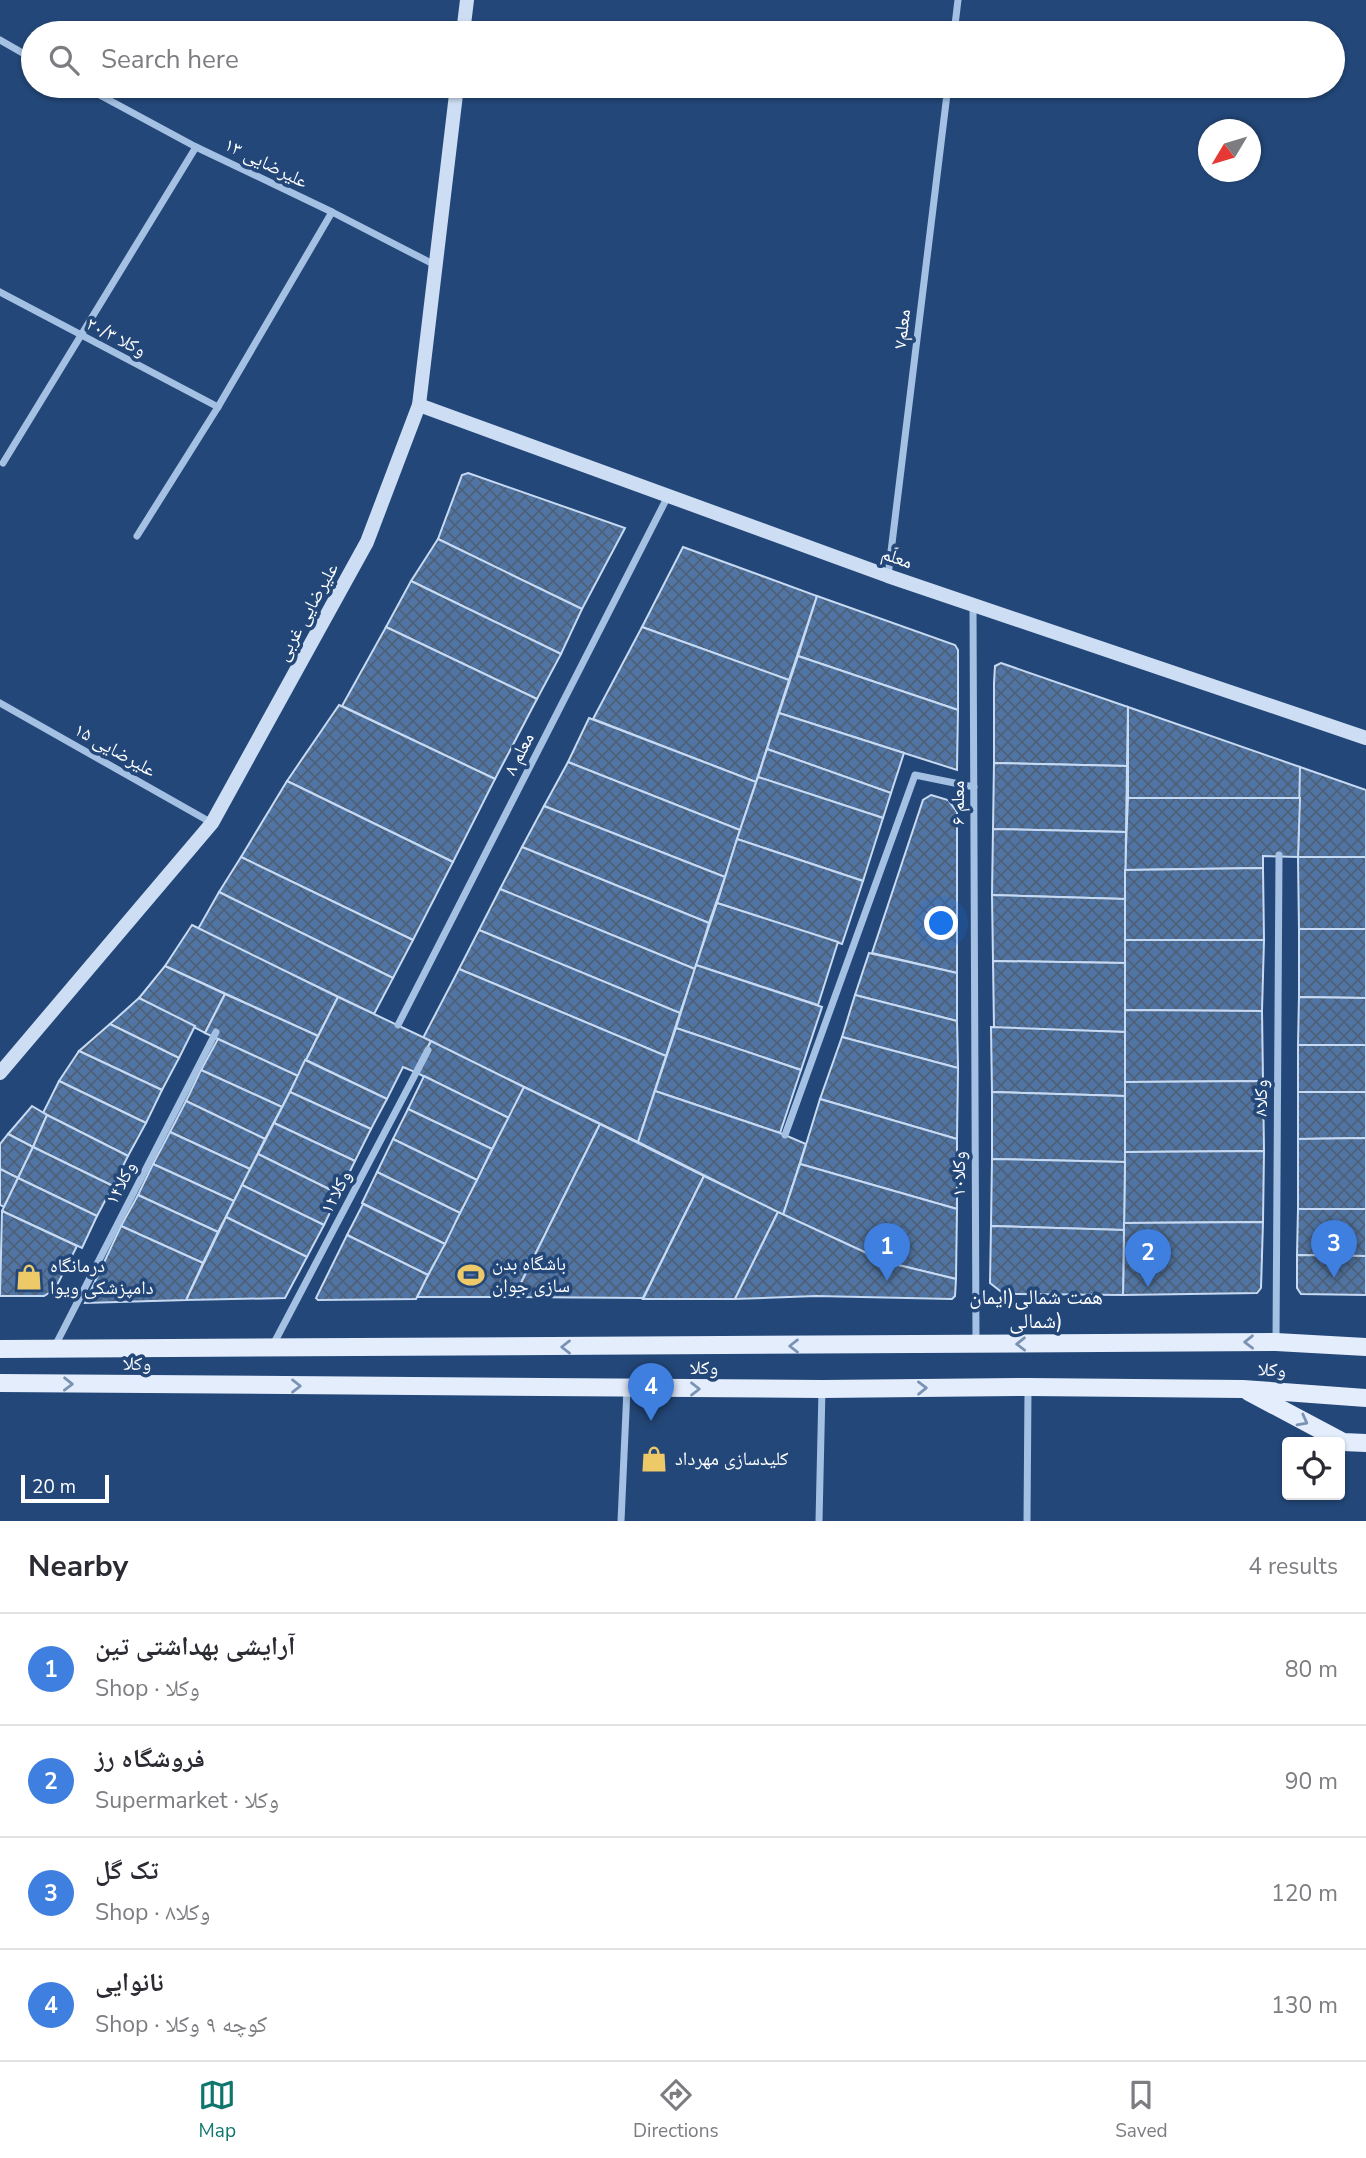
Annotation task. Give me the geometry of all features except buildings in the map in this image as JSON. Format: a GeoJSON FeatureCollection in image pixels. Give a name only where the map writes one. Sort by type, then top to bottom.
{"type":"FeatureCollection","features":[{"type":"Feature","properties":{"kind":"main road","name":"وکلا"},"geometry":{"type":"LineString","coordinates":[[0,1349],[1276,1342],[1366,1347]]}},
{"type":"Feature","properties":{"kind":"main road","name":"وکلا"},"geometry":{"type":"LineString","coordinates":[[0,1383],[822,1390],[1028,1387],[1243,1389],[1366,1398]]}},
{"type":"Feature","properties":{"kind":"main road"},"geometry":{"type":"LineString","coordinates":[[1243,1389],[1343,1442],[1366,1443]]}},
{"type":"Feature","properties":{"kind":"street"},"geometry":{"type":"LineString","coordinates":[[464,21],[467,0]]}},
{"type":"Feature","properties":{"kind":"street"},"geometry":{"type":"LineString","coordinates":[[955,21],[958,0]]}},
{"type":"Feature","properties":{"kind":"street"},"geometry":{"type":"LineString","coordinates":[[0,40],[21,52]]}},
{"type":"Feature","properties":{"kind":"street","name":"۱۳ علیرضایی"},"geometry":{"type":"LineString","coordinates":[[105,98],[195,147],[332,212],[436,266]]}},
{"type":"Feature","properties":{"kind":"street","name":"علیرضایی غربی"},"geometry":{"type":"LineString","coordinates":[[0,1073],[212,823],[367,542],[419,405],[456,98]]}},
{"type":"Feature","properties":{"kind":"street","name":"معلم۷"},"geometry":{"type":"LineString","coordinates":[[888,576],[947,98]]}},
{"type":"Feature","properties":{"kind":"street"},"geometry":{"type":"LineString","coordinates":[[3,463],[195,147]]}},
{"type":"Feature","properties":{"kind":"street"},"geometry":{"type":"LineString","coordinates":[[137,536],[218,407],[332,212]]}},
{"type":"Feature","properties":{"kind":"street","name":"وکلا ۲۰/۳"},"geometry":{"type":"LineString","coordinates":[[0,292],[80,337],[218,407]]}},
{"type":"Feature","properties":{"kind":"street","name":"معلّم"},"geometry":{"type":"LineString","coordinates":[[419,405],[888,576],[1366,738]]}},
{"type":"Feature","properties":{"kind":"street","name":"۸ معلم"},"geometry":{"type":"LineString","coordinates":[[398,1025],[668,496]]}},
{"type":"Feature","properties":{"kind":"street","name":"۶ معلم"},"geometry":{"type":"LineString","coordinates":[[972,604],[973,1002]]}},
{"type":"Feature","properties":{"kind":"street","name":"۱۵ علیرضایی"},"geometry":{"type":"LineString","coordinates":[[1,705],[212,823]]}},
{"type":"Feature","properties":{"kind":"street"},"geometry":{"type":"LineString","coordinates":[[785,1136],[915,775],[974,787]]}},
{"type":"Feature","properties":{"kind":"street","name":"وکلا۸"},"geometry":{"type":"LineString","coordinates":[[1276,1342],[1279,855]]}},
{"type":"Feature","properties":{"kind":"street","name":"وکلا۱۰"},"geometry":{"type":"LineString","coordinates":[[973,1002],[976,1345]]}},
{"type":"Feature","properties":{"kind":"street","name":"وکلا۱۴"},"geometry":{"type":"LineString","coordinates":[[53,1349],[216,1032]]}},
{"type":"Feature","properties":{"kind":"street","name":"وکلا۱۲"},"geometry":{"type":"LineString","coordinates":[[271,1349],[428,1050]]}},
{"type":"Feature","properties":{"kind":"street"},"geometry":{"type":"LineString","coordinates":[[1027,1521],[1028,1387]]}},
{"type":"Feature","properties":{"kind":"street"},"geometry":{"type":"LineString","coordinates":[[621,1521],[627,1388]]}},
{"type":"Feature","properties":{"kind":"street"},"geometry":{"type":"LineString","coordinates":[[819,1521],[822,1390]]}},
{"type":"Feature","properties":{"kind":"place","name":"باشگاه بدن سازی جوان"},"geometry":{"type":"Point","coordinates":[471,1275]}},
{"type":"Feature","properties":{"kind":"place","name":"درمانگاه دامپزشکی ویوا"},"geometry":{"type":"Point","coordinates":[29,1277]}},
{"type":"Feature","properties":{"kind":"place","name":"تک گل"},"geometry":{"type":"Point","coordinates":[1334,1278]}},
{"type":"Feature","properties":{"kind":"place","name":"آرایشی بهداشتی تین"},"geometry":{"type":"Point","coordinates":[887,1281]}},
{"type":"Feature","properties":{"kind":"place","name":"فروشگاه رز"},"geometry":{"type":"Point","coordinates":[1148,1287]}},
{"type":"Feature","properties":{"kind":"place","name":"نانوایی"},"geometry":{"type":"Point","coordinates":[651,1421]}},
{"type":"Feature","properties":{"kind":"place","name":"کلیدسازی مهرداد"},"geometry":{"type":"Point","coordinates":[654,1459]}},
{"type":"Feature","properties":{"kind":"district","name":"همت شمالی(ایمان شمالی)"},"geometry":{"type":"Point","coordinates":[1036,1309]}}]}
